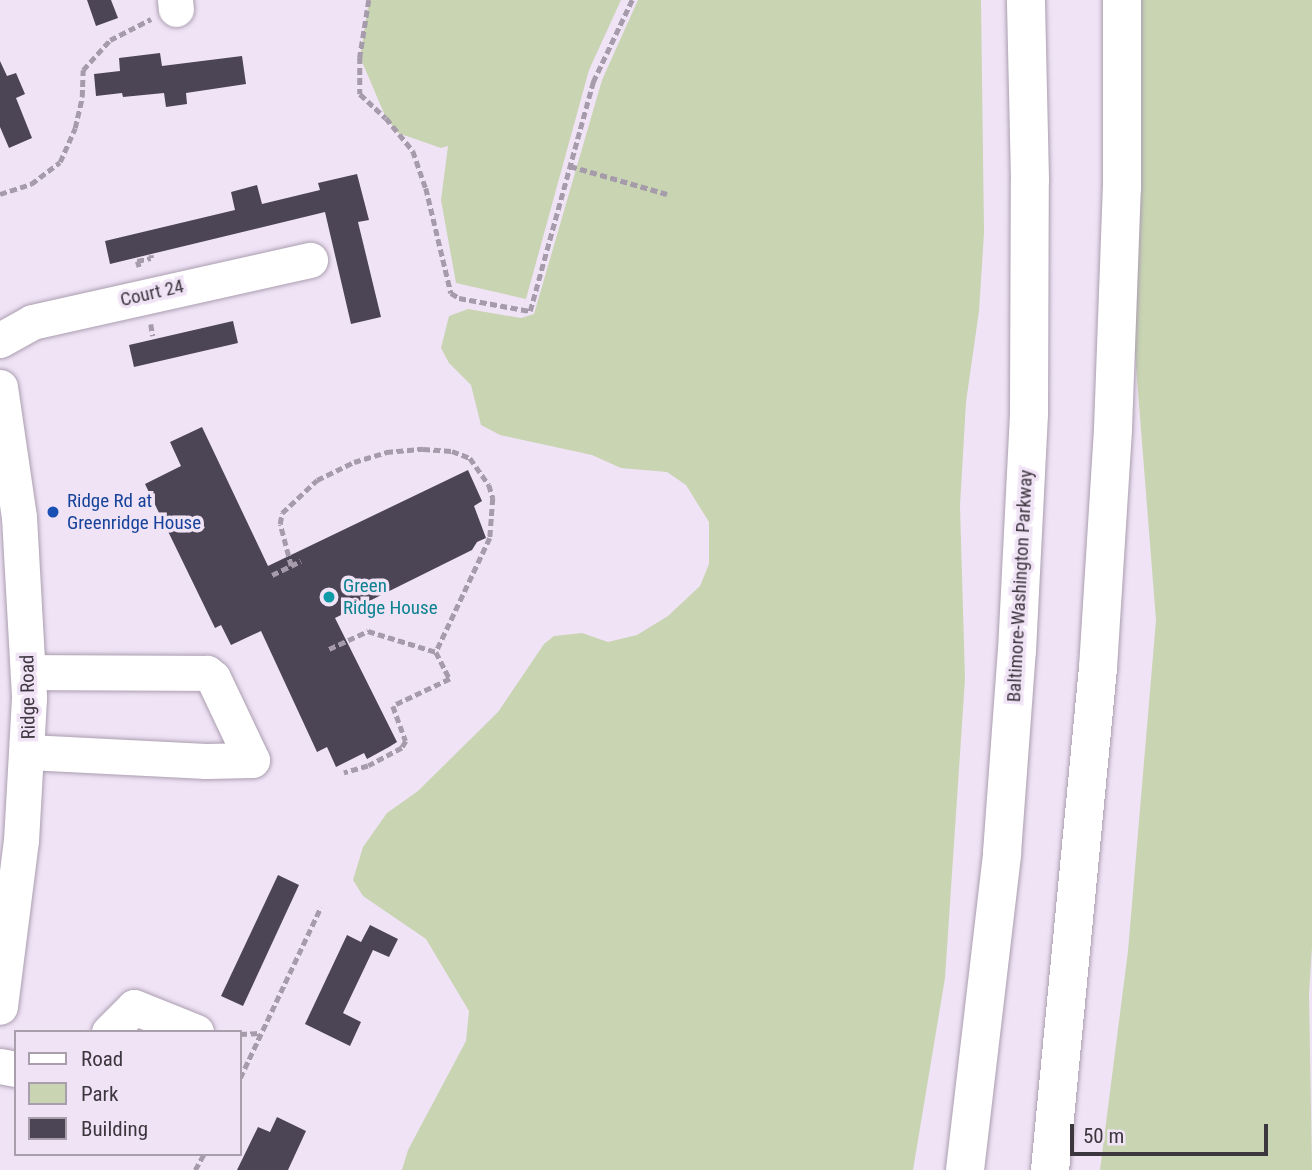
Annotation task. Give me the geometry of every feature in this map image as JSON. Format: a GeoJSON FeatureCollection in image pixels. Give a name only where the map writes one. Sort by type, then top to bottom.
{"type":"FeatureCollection","features":[{"type":"Feature","properties":{"kind":"highway","name":"Baltimore-Washington Parkway"},"geometry":{"type":"LineString","coordinates":[[965,1170],[1002,853],[1017,651],[1029,414],[1030,180],[1026,0]]}},
{"type":"Feature","properties":{"kind":"highway"},"geometry":{"type":"LineString","coordinates":[[1050,1170],[1098,668],[1111,469],[1122,188],[1122,0]]}},
{"type":"Feature","properties":{"kind":"street","name":"Court 24"},"geometry":{"type":"LineString","coordinates":[[0,340],[32,322],[310,260]]}},
{"type":"Feature","properties":{"kind":"street","name":"Ridge Road"},"geometry":{"type":"LineString","coordinates":[[0,387],[19,517],[19,685],[29,752],[18,878],[1,1000]]}},
{"type":"Feature","properties":{"kind":"street"},"geometry":{"type":"LineString","coordinates":[[19,685],[207,673],[213,678],[252,760],[206,761],[29,752]]}},
{"type":"Feature","properties":{"kind":"street"},"geometry":{"type":"LineString","coordinates":[[111,1030],[134,1007],[191,1030]]}},
{"type":"Feature","properties":{"kind":"path"},"geometry":{"type":"LineString","coordinates":[[369,0],[360,57],[360,94],[386,118],[413,151],[426,188],[451,293],[459,298],[530,311],[593,82],[632,0]]}},
{"type":"Feature","properties":{"kind":"path"},"geometry":{"type":"LineString","coordinates":[[0,194],[31,184],[60,162],[75,128],[82,97],[83,70],[110,40],[175,5]]}},
{"type":"Feature","properties":{"kind":"path"},"geometry":{"type":"LineString","coordinates":[[570,166],[667,194]]}},
{"type":"Feature","properties":{"kind":"path"},"geometry":{"type":"LineString","coordinates":[[291,566],[280,524],[282,513],[317,480],[354,462],[386,452],[423,449],[452,451],[470,458],[481,470],[493,498],[490,538],[436,652]]}},
{"type":"Feature","properties":{"kind":"path"},"geometry":{"type":"LineString","coordinates":[[272,575],[301,561]]}},
{"type":"Feature","properties":{"kind":"path"},"geometry":{"type":"LineString","coordinates":[[329,649],[368,631],[436,652],[450,679],[393,706],[405,741],[402,748],[344,773]]}},
{"type":"Feature","properties":{"kind":"path"},"geometry":{"type":"LineString","coordinates":[[388,747],[392,753]]}},
{"type":"Feature","properties":{"kind":"path"},"geometry":{"type":"LineString","coordinates":[[242,1074],[321,907]]}},
{"type":"Feature","properties":{"kind":"path"},"geometry":{"type":"LineString","coordinates":[[242,1034],[261,1033]]}},
{"type":"Feature","properties":{"kind":"green space"},"geometry":{"type":"Polygon","coordinates":[[[369,0],[621,0],[589,70],[526,299],[456,283],[441,200],[448,146],[441,148],[398,133],[386,118],[360,57],[369,0]]]}},
{"type":"Feature","properties":{"kind":"green space"},"geometry":{"type":"Polygon","coordinates":[[[638,0],[981,0],[984,233],[979,311],[966,402],[960,506],[965,679],[945,978],[913,1170],[402,1170],[408,1150],[466,1041],[469,1011],[426,939],[363,896],[353,880],[363,847],[387,813],[418,791],[498,712],[544,644],[554,636],[582,633],[608,642],[637,635],[668,616],[700,586],[709,564],[709,522],[686,485],[667,472],[621,468],[592,455],[500,435],[481,425],[471,385],[449,363],[441,348],[449,316],[468,309],[521,318],[534,314],[602,80],[638,0]]]}},
{"type":"Feature","properties":{"kind":"green space"},"geometry":{"type":"Polygon","coordinates":[[[1122,0],[1312,0],[1312,947],[1309,994],[1312,1170],[1100,1170],[1128,951],[1156,620],[1122,189],[1122,0]]]}},
{"type":"Feature","properties":{"kind":"building"},"geometry":{"type":"Polygon","coordinates":[[[87,0],[111,0],[118,18],[96,26],[87,0]]]}},
{"type":"Feature","properties":{"kind":"building"},"geometry":{"type":"Polygon","coordinates":[[[160,53],[162,66],[242,56],[246,84],[186,93],[187,104],[166,107],[164,93],[123,97],[122,93],[96,96],[94,74],[120,71],[119,58],[160,53]]]}},
{"type":"Feature","properties":{"kind":"building"},"geometry":{"type":"Polygon","coordinates":[[[0,61],[7,76],[16,73],[25,94],[16,98],[32,138],[9,148],[0,127],[0,61]]]}},
{"type":"Feature","properties":{"kind":"building"},"geometry":{"type":"Polygon","coordinates":[[[357,174],[369,220],[358,222],[381,317],[351,324],[325,212],[110,264],[105,241],[235,210],[231,192],[257,185],[262,204],[320,190],[318,183],[357,174]]]}},
{"type":"Feature","properties":{"kind":"building"},"geometry":{"type":"Polygon","coordinates":[[[233,321],[238,343],[134,367],[129,345],[233,321]]]}},
{"type":"Feature","properties":{"kind":"building","name":"Green Ridge House"},"geometry":{"type":"Polygon","coordinates":[[[202,427],[268,566],[468,470],[482,501],[474,506],[486,538],[477,542],[472,550],[335,618],[397,742],[367,759],[364,753],[336,767],[327,747],[317,752],[261,631],[231,645],[221,625],[215,628],[145,484],[181,466],[170,442],[202,427]]]}},
{"type":"Feature","properties":{"kind":"building"},"geometry":{"type":"Polygon","coordinates":[[[278,875],[299,885],[243,1006],[221,996],[278,875]]]}},
{"type":"Feature","properties":{"kind":"building"},"geometry":{"type":"Polygon","coordinates":[[[370,925],[398,939],[389,957],[373,950],[343,1013],[361,1022],[350,1046],[305,1024],[347,935],[361,942],[370,925]]]}},
{"type":"Feature","properties":{"kind":"building"},"geometry":{"type":"Polygon","coordinates":[[[277,1117],[306,1131],[288,1170],[237,1170],[258,1127],[270,1132],[277,1117]]]}},
{"type":"Feature","properties":{"kind":"place","name":"Ridge Rd at Greenridge House"},"geometry":{"type":"Point","coordinates":[53,512]}},
{"type":"Feature","properties":{"kind":"place","name":"Green Ridge House"},"geometry":{"type":"Point","coordinates":[329,597]}}]}
